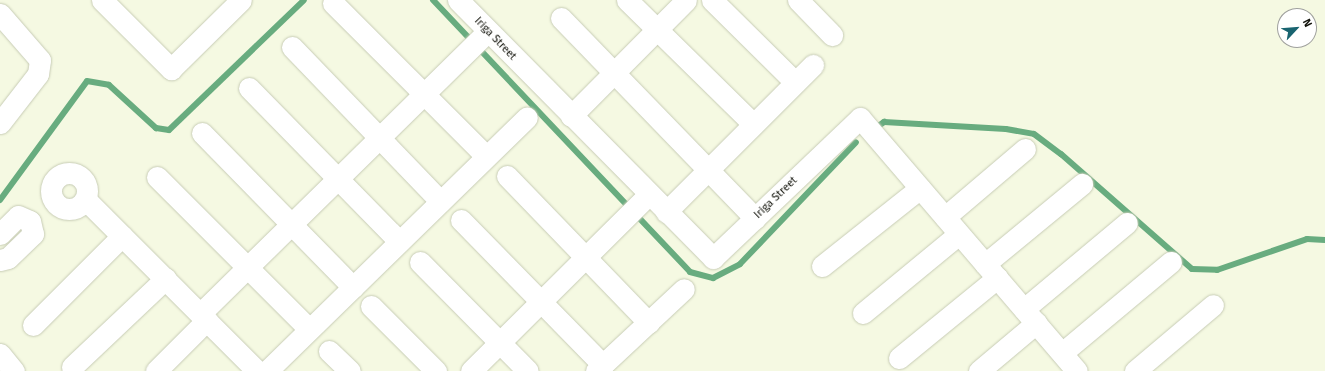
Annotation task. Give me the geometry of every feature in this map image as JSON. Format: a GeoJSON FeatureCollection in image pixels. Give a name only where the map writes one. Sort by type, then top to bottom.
{"type":"FeatureCollection","features":[{"type":"Feature","properties":{"kind":"street"},"geometry":{"type":"LineString","coordinates":[[0,3],[4,0]]}},
{"type":"Feature","properties":{"kind":"street"},"geometry":{"type":"LineString","coordinates":[[110,2],[171,69],[241,0]]}},
{"type":"Feature","properties":{"kind":"street","name":"Iriga Street"},"geometry":{"type":"LineString","coordinates":[[458,0],[487,32],[713,258],[860,118],[1071,366]]}},
{"type":"Feature","properties":{"kind":"street"},"geometry":{"type":"LineString","coordinates":[[627,0],[754,124]]}},
{"type":"Feature","properties":{"kind":"street"},"geometry":{"type":"LineString","coordinates":[[571,116],[686,0]]}},
{"type":"Feature","properties":{"kind":"street"},"geometry":{"type":"LineString","coordinates":[[712,0],[796,82]]}},
{"type":"Feature","properties":{"kind":"street"},"geometry":{"type":"LineString","coordinates":[[798,0],[832,36]]}},
{"type":"Feature","properties":{"kind":"street"},"geometry":{"type":"LineString","coordinates":[[333,3],[486,156]]}},
{"type":"Feature","properties":{"kind":"street"},"geometry":{"type":"LineString","coordinates":[[0,14],[40,60],[38,74],[0,123]]}},
{"type":"Feature","properties":{"kind":"street"},"geometry":{"type":"LineString","coordinates":[[561,18],[755,218]]}},
{"type":"Feature","properties":{"kind":"street"},"geometry":{"type":"LineString","coordinates":[[156,371],[247,267],[487,32]]}},
{"type":"Feature","properties":{"kind":"street"},"geometry":{"type":"LineString","coordinates":[[292,47],[440,201]]}},
{"type":"Feature","properties":{"kind":"street"},"geometry":{"type":"LineString","coordinates":[[666,212],[813,65]]}},
{"type":"Feature","properties":{"kind":"street"},"geometry":{"type":"LineString","coordinates":[[249,88],[336,179],[399,241]]}},
{"type":"Feature","properties":{"kind":"street"},"geometry":{"type":"LineString","coordinates":[[86,200],[204,316],[254,369],[310,329],[527,117]]}},
{"type":"Feature","properties":{"kind":"street"},"geometry":{"type":"LineString","coordinates":[[202,134],[353,287]]}},
{"type":"Feature","properties":{"kind":"street"},"geometry":{"type":"LineString","coordinates":[[945,217],[1025,149]]}},
{"type":"Feature","properties":{"kind":"street"},"geometry":{"type":"LineString","coordinates":[[72,173],[82,178],[88,188],[86,200],[78,208],[67,210],[59,207],[53,200],[51,194],[52,183],[60,175],[72,173]]}},
{"type":"Feature","properties":{"kind":"street"},"geometry":{"type":"LineString","coordinates":[[507,176],[649,323]]}},
{"type":"Feature","properties":{"kind":"street"},"geometry":{"type":"LineString","coordinates":[[156,177],[310,329]]}},
{"type":"Feature","properties":{"kind":"street"},"geometry":{"type":"LineString","coordinates":[[899,358],[1082,184]]}},
{"type":"Feature","properties":{"kind":"street"},"geometry":{"type":"LineString","coordinates":[[822,266],[920,188]]}},
{"type":"Feature","properties":{"kind":"street"},"geometry":{"type":"LineString","coordinates":[[471,371],[649,194]]}},
{"type":"Feature","properties":{"kind":"street"},"geometry":{"type":"LineString","coordinates":[[30,221],[53,200]]}},
{"type":"Feature","properties":{"kind":"street"},"geometry":{"type":"LineString","coordinates":[[0,234],[18,216],[30,221]]}},
{"type":"Feature","properties":{"kind":"street"},"geometry":{"type":"LineString","coordinates":[[461,220],[541,302],[600,368],[684,289]]}},
{"type":"Feature","properties":{"kind":"street"},"geometry":{"type":"LineString","coordinates":[[0,260],[8,258],[33,234],[30,221]]}},
{"type":"Feature","properties":{"kind":"street"},"geometry":{"type":"LineString","coordinates":[[979,371],[1030,316],[1127,223]]}},
{"type":"Feature","properties":{"kind":"street"},"geometry":{"type":"LineString","coordinates":[[862,313],[959,234]]}},
{"type":"Feature","properties":{"kind":"street"},"geometry":{"type":"LineString","coordinates":[[33,325],[122,236]]}},
{"type":"Feature","properties":{"kind":"street"},"geometry":{"type":"LineString","coordinates":[[420,262],[528,371]]}},
{"type":"Feature","properties":{"kind":"street"},"geometry":{"type":"LineString","coordinates":[[1071,366],[1171,262]]}},
{"type":"Feature","properties":{"kind":"street"},"geometry":{"type":"LineString","coordinates":[[72,367],[166,278]]}},
{"type":"Feature","properties":{"kind":"street"},"geometry":{"type":"LineString","coordinates":[[1135,371],[1213,305]]}},
{"type":"Feature","properties":{"kind":"street"},"geometry":{"type":"LineString","coordinates":[[371,306],[436,371]]}},
{"type":"Feature","properties":{"kind":"street"},"geometry":{"type":"LineString","coordinates":[[329,351],[350,371]]}},
{"type":"Feature","properties":{"kind":"street"},"geometry":{"type":"LineString","coordinates":[[0,354],[14,371]]}},
{"type":"Feature","properties":{"kind":"waterway"},"geometry":{"type":"LineString","coordinates":[[0,200],[87,81],[109,85],[156,128],[169,130],[304,0]]}},
{"type":"Feature","properties":{"kind":"waterway"},"geometry":{"type":"LineString","coordinates":[[433,0],[690,272],[713,278],[740,264],[856,142]]}},
{"type":"Feature","properties":{"kind":"waterway"},"geometry":{"type":"LineString","coordinates":[[873,130],[884,122],[1006,129],[1034,134],[1061,154],[1192,269],[1217,270],[1307,239],[1325,240]]}}]}
